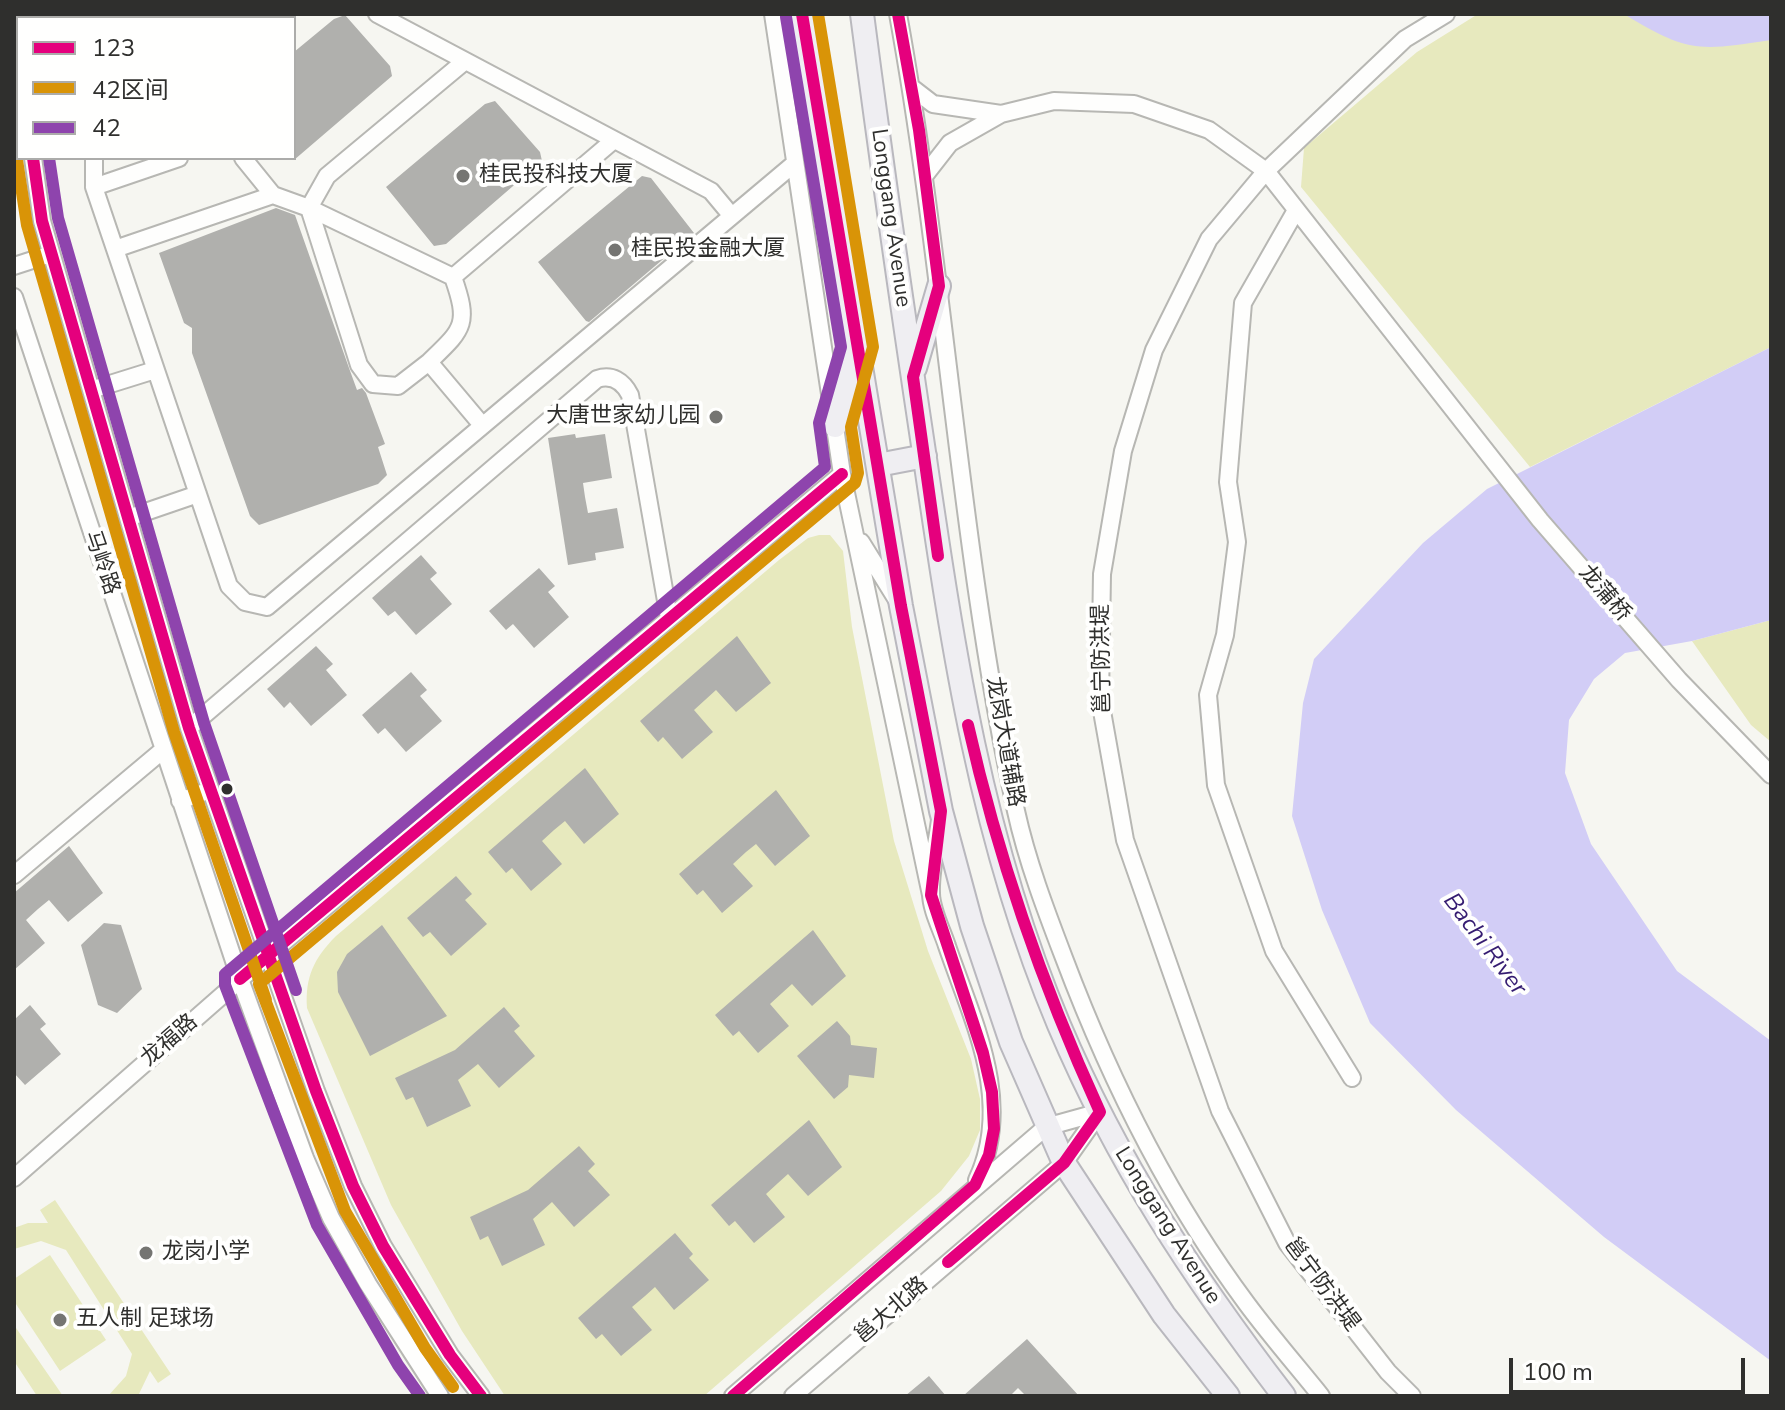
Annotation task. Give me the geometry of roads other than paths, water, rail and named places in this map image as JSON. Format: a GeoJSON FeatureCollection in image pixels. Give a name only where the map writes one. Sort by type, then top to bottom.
{"type":"FeatureCollection","features":[{"type":"Feature","properties":{"kind":"main road"},"geometry":{"type":"LineString","coordinates":[[802,14],[901,606],[941,811],[977,940],[1046,1127],[1064,1163],[1164,1315],[1228,1396]]}},
{"type":"Feature","properties":{"kind":"main road","name":"Longgang Avenue"},"geometry":{"type":"LineString","coordinates":[[862,14],[947,617],[984,799],[1018,913],[1059,1024],[1131,1173],[1202,1288],[1284,1396]]}},
{"type":"Feature","properties":{"kind":"main road"},"geometry":{"type":"LineString","coordinates":[[913,377],[939,286]]}},
{"type":"Feature","properties":{"kind":"main road"},"geometry":{"type":"LineString","coordinates":[[835,426],[857,348]]}},
{"type":"Feature","properties":{"kind":"main road"},"geometry":{"type":"LineString","coordinates":[[878,465],[925,456]]}},
{"type":"Feature","properties":{"kind":"street"},"geometry":{"type":"LineString","coordinates":[[377,14],[711,191],[731,215]]}},
{"type":"Feature","properties":{"kind":"street"},"geometry":{"type":"LineString","coordinates":[[773,14],[842,474],[931,895],[983,1053],[992,1092],[994,1129],[989,1155],[975,1185]]}},
{"type":"Feature","properties":{"kind":"street","name":"龙岗大道辅路"},"geometry":{"type":"LineString","coordinates":[[898,14],[925,175],[977,585],[1017,813],[1045,907],[1086,1016],[1127,1107],[1179,1201],[1246,1303],[1321,1396]]}},
{"type":"Feature","properties":{"kind":"street","name":"邕宁防洪堤"},"geometry":{"type":"LineString","coordinates":[[1412,1396],[1388,1372],[1287,1243],[1220,1111],[1125,840],[1100,700],[1102,574],[1123,451],[1154,350],[1209,239],[1266,171],[1405,39],[1446,14]]}},
{"type":"Feature","properties":{"kind":"street"},"geometry":{"type":"LineString","coordinates":[[245,160],[273,195],[309,208],[453,277],[464,308],[462,331],[398,386],[373,384],[359,365],[309,208],[327,176],[465,61]]}},
{"type":"Feature","properties":{"kind":"street"},"geometry":{"type":"LineString","coordinates":[[911,87],[933,104],[1001,114]]}},
{"type":"Feature","properties":{"kind":"street","name":"龙蒲桥"},"geometry":{"type":"LineString","coordinates":[[1001,114],[1054,101],[1134,104],[1209,130],[1266,171],[1295,212],[1550,532],[1679,680],[1769,774]]}},
{"type":"Feature","properties":{"kind":"street"},"geometry":{"type":"LineString","coordinates":[[925,175],[950,143],[1001,114]]}},
{"type":"Feature","properties":{"kind":"street"},"geometry":{"type":"LineString","coordinates":[[453,277],[614,140]]}},
{"type":"Feature","properties":{"kind":"street","name":"马岭路"},"geometry":{"type":"LineString","coordinates":[[33,160],[42,221],[51,254],[189,728],[267,956],[353,1186],[395,1268],[450,1355],[481,1396]]}},
{"type":"Feature","properties":{"kind":"street"},"geometry":{"type":"LineString","coordinates":[[94,160],[94,187],[229,586],[245,602],[267,607],[795,163]]}},
{"type":"Feature","properties":{"kind":"street"},"geometry":{"type":"LineString","coordinates":[[94,187],[173,160]]}},
{"type":"Feature","properties":{"kind":"street"},"geometry":{"type":"LineString","coordinates":[[115,249],[273,195]]}},
{"type":"Feature","properties":{"kind":"street"},"geometry":{"type":"LineString","coordinates":[[1295,212],[1243,303],[1228,482],[1237,542],[1225,635],[1208,695],[1216,785],[1274,951],[1352,1078]]}},
{"type":"Feature","properties":{"kind":"street"},"geometry":{"type":"LineString","coordinates":[[14,266],[51,254]]}},
{"type":"Feature","properties":{"kind":"street","name":"马岭路"},"geometry":{"type":"LineString","coordinates":[[14,297],[240,979],[305,1158],[331,1218],[412,1357],[440,1396]]}},
{"type":"Feature","properties":{"kind":"street"},"geometry":{"type":"LineString","coordinates":[[429,362],[482,425]]}},
{"type":"Feature","properties":{"kind":"street"},"geometry":{"type":"LineString","coordinates":[[91,390],[155,370]]}},
{"type":"Feature","properties":{"kind":"street"},"geometry":{"type":"LineString","coordinates":[[189,728],[597,379],[605,377],[615,378],[630,395],[669,618]]}},
{"type":"Feature","properties":{"kind":"street","name":"龙福路"},"geometry":{"type":"LineString","coordinates":[[14,1178],[267,956],[842,474]]}},
{"type":"Feature","properties":{"kind":"street"},"geometry":{"type":"LineString","coordinates":[[128,518],[198,494]]}},
{"type":"Feature","properties":{"kind":"street"},"geometry":{"type":"LineString","coordinates":[[854,530],[901,606]]}},
{"type":"Feature","properties":{"kind":"street"},"geometry":{"type":"LineString","coordinates":[[14,875],[163,750]]}},
{"type":"Feature","properties":{"kind":"street"},"geometry":{"type":"LineString","coordinates":[[180,801],[210,790]]}},
{"type":"Feature","properties":{"kind":"street"},"geometry":{"type":"LineString","coordinates":[[931,895],[941,811]]}},
{"type":"Feature","properties":{"kind":"street"},"geometry":{"type":"LineString","coordinates":[[1046,1127],[1100,1112]]}},
{"type":"Feature","properties":{"kind":"street","name":"邕大北路"},"geometry":{"type":"LineString","coordinates":[[793,1396],[1064,1163],[1100,1112]]}},
{"type":"Feature","properties":{"kind":"street","name":"邕大北路"},"geometry":{"type":"LineString","coordinates":[[733,1396],[1046,1127]]}},
{"type":"Feature","properties":{"kind":"water"},"geometry":{"type":"Polygon","coordinates":[[[1624,14],[1771,14],[1771,40],[1726,46],[1694,46],[1664,36],[1624,14]]]}},
{"type":"Feature","properties":{"kind":"water","name":"Bachi River"},"geometry":{"type":"Polygon","coordinates":[[[1771,347],[1771,620],[1692,641],[1625,653],[1594,679],[1569,720],[1565,773],[1591,844],[1677,971],[1771,1041],[1771,1361],[1604,1237],[1456,1110],[1370,1023],[1322,910],[1292,816],[1303,703],[1314,659],[1423,543],[1487,489],[1771,347]]]}},
{"type":"Feature","properties":{"kind":"place","name":"桂民投科技大厦"},"geometry":{"type":"Point","coordinates":[463,176]}},
{"type":"Feature","properties":{"kind":"place","name":"桂民投金融大厦"},"geometry":{"type":"Point","coordinates":[615,250]}},
{"type":"Feature","properties":{"kind":"place","name":"大唐世家幼儿园"},"geometry":{"type":"Point","coordinates":[716,417]}},
{"type":"Feature","properties":{"kind":"place","name":"龙岗小学"},"geometry":{"type":"Point","coordinates":[146,1253]}},
{"type":"Feature","properties":{"kind":"place","name":"五人制 足球场"},"geometry":{"type":"Point","coordinates":[60,1320]}}]}
